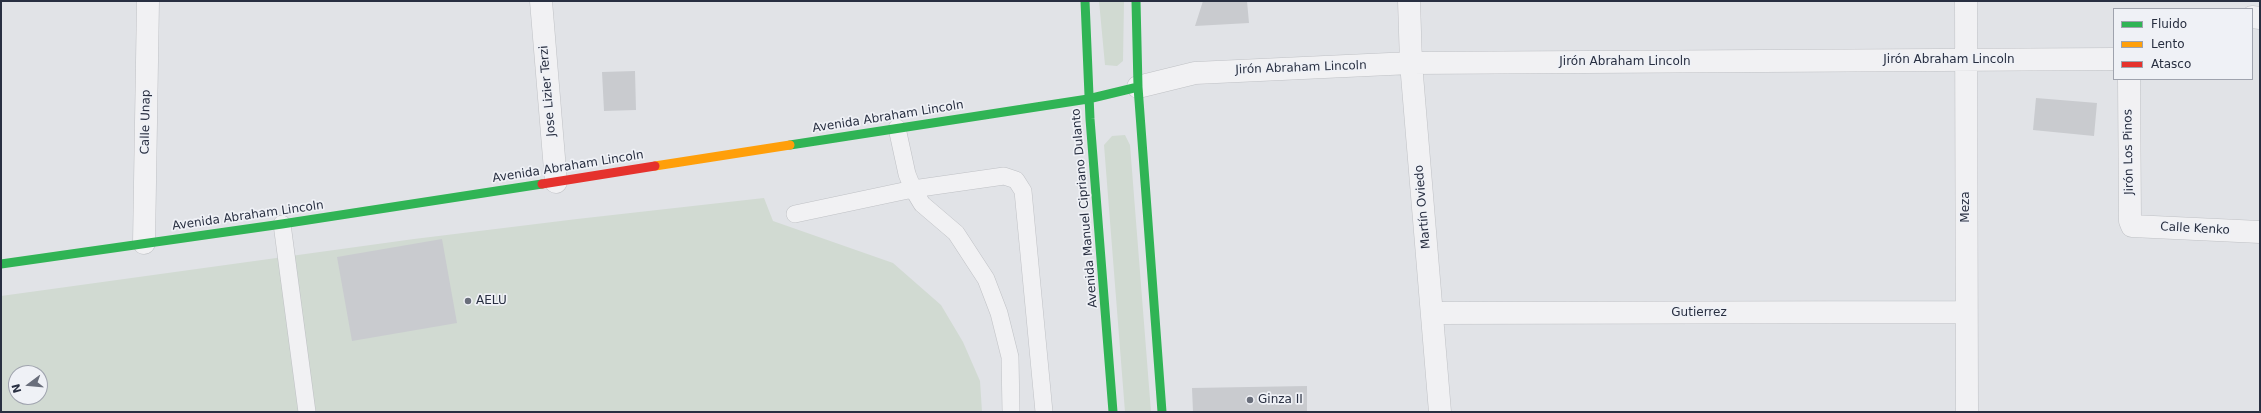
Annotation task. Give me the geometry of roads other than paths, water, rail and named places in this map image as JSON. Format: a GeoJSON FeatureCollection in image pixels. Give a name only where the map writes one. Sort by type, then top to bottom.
{"type":"FeatureCollection","features":[{"type":"Feature","properties":{"kind":"street","name":"Calle Unap"},"geometry":{"type":"LineString","coordinates":[[144,243],[148,1]]}},
{"type":"Feature","properties":{"kind":"street","name":"Jose Lizier Terzi"},"geometry":{"type":"LineString","coordinates":[[541,1],[556,182]]}},
{"type":"Feature","properties":{"kind":"street","name":"Avenida Manuel Cipriano Dulanto"},"geometry":{"type":"LineString","coordinates":[[1085,1],[1088,99],[1113,412]]}},
{"type":"Feature","properties":{"kind":"street"},"geometry":{"type":"LineString","coordinates":[[1136,1],[1138,87],[1162,412]]}},
{"type":"Feature","properties":{"kind":"street","name":"Martín Oviedo"},"geometry":{"type":"LineString","coordinates":[[1409,1],[1411,63],[1440,412]]}},
{"type":"Feature","properties":{"kind":"street","name":"Meza"},"geometry":{"type":"LineString","coordinates":[[1966,1],[1967,412]]}},
{"type":"Feature","properties":{"kind":"street","name":"Jirón Abraham Lincoln"},"geometry":{"type":"LineString","coordinates":[[1138,87],[1195,73],[1411,63],[2113,60]]}},
{"type":"Feature","properties":{"kind":"street","name":"Jirón Los Pinos"},"geometry":{"type":"LineString","coordinates":[[2129,80],[2131,224]]}},
{"type":"Feature","properties":{"kind":"street","name":"Avenida Abraham Lincoln"},"geometry":{"type":"LineString","coordinates":[[1,264],[282,224],[556,182],[1088,99],[1138,87]]}},
{"type":"Feature","properties":{"kind":"street","name":"Calle Kenko"},"geometry":{"type":"LineString","coordinates":[[2131,224],[2134,226],[2260,232]]}},
{"type":"Feature","properties":{"kind":"street","name":"Gutierrez"},"geometry":{"type":"LineString","coordinates":[[1432,314],[1966,312]]}},
{"type":"Feature","properties":{"kind":"lane"},"geometry":{"type":"LineString","coordinates":[[897,128],[908,174],[913,188],[922,204],[956,233],[986,279],[999,313],[1010,357],[1012,412]]}},
{"type":"Feature","properties":{"kind":"lane"},"geometry":{"type":"LineString","coordinates":[[795,214],[913,188],[1004,176],[1016,180],[1023,191],[1044,412]]}},
{"type":"Feature","properties":{"kind":"lane"},"geometry":{"type":"LineString","coordinates":[[282,224],[307,412]]}},
{"type":"Feature","properties":{"kind":"place","name":"AELU"},"geometry":{"type":"Point","coordinates":[468,301]}},
{"type":"Feature","properties":{"kind":"place","name":"Ginza II"},"geometry":{"type":"Point","coordinates":[1250,400]}}]}
